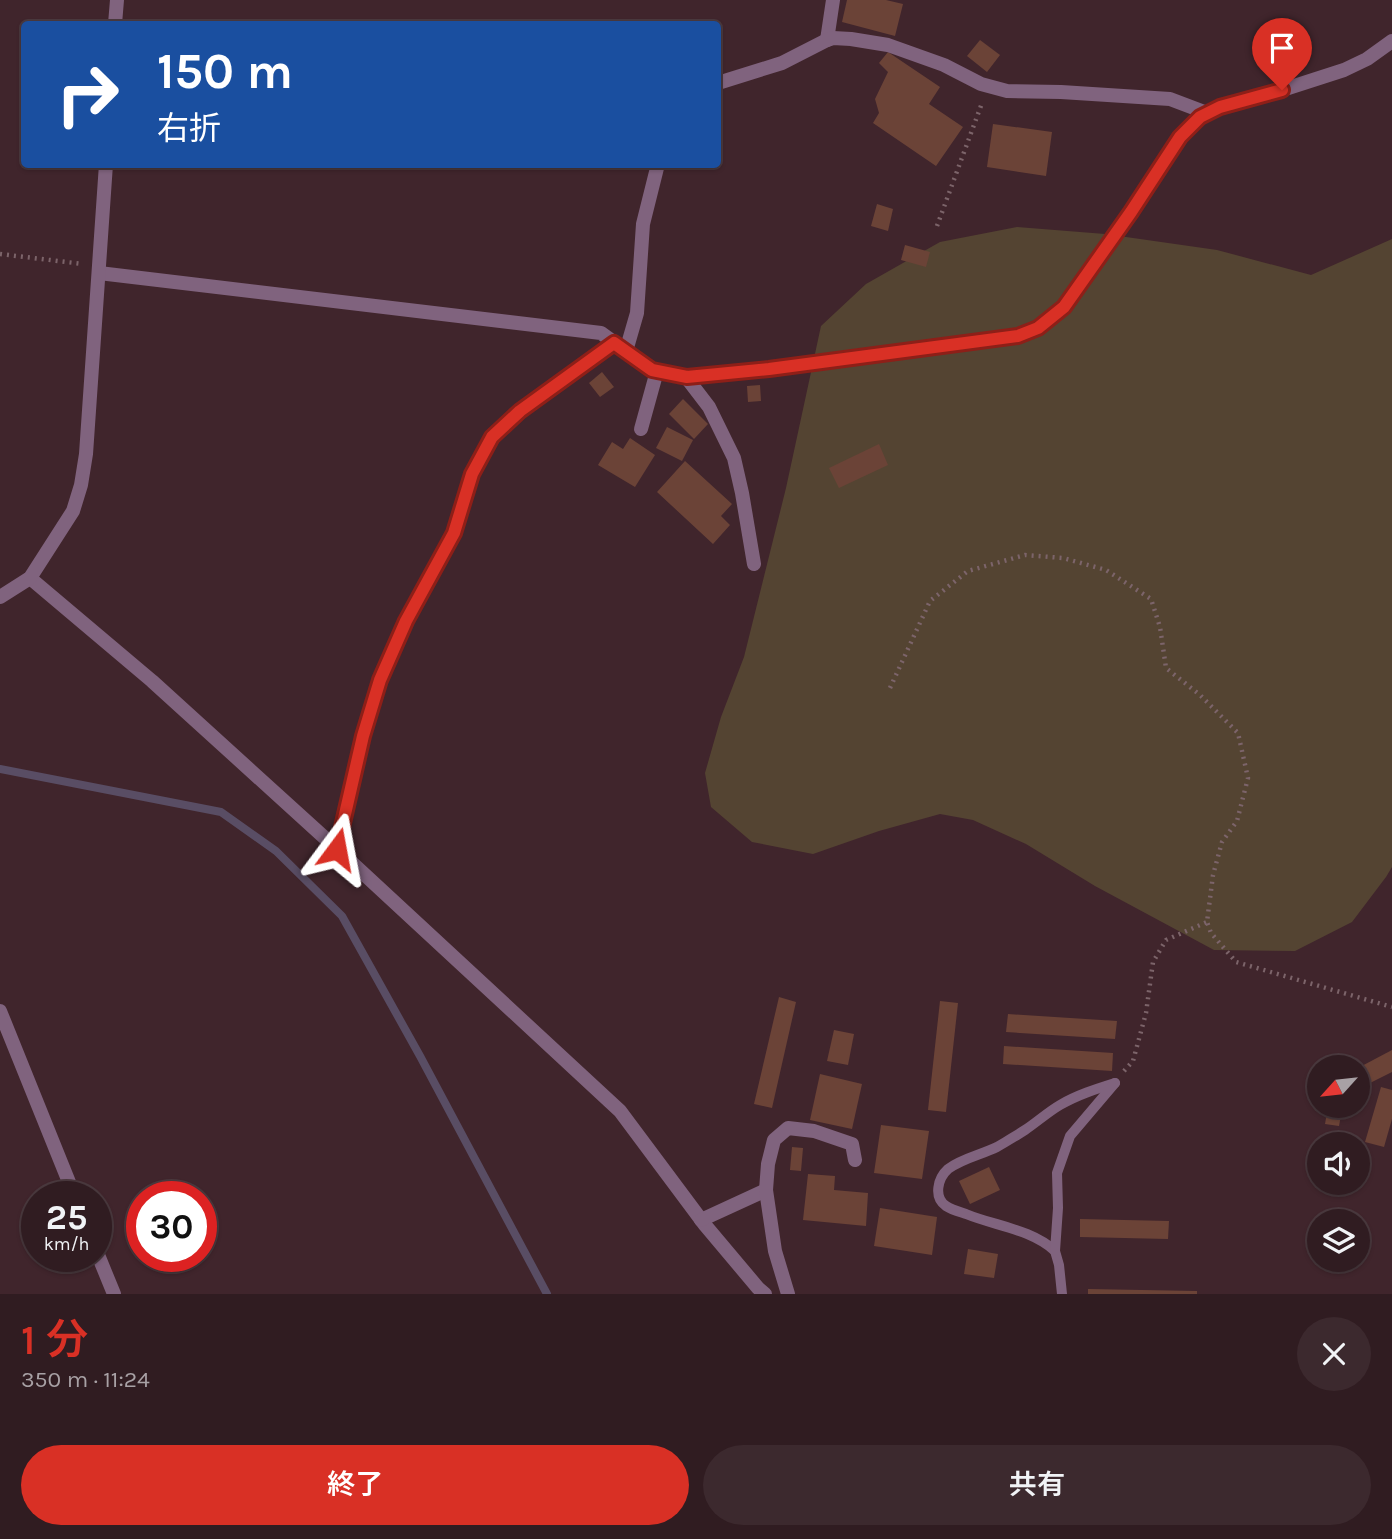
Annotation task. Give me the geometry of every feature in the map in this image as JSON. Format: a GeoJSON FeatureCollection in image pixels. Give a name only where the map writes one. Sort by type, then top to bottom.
{"type":"FeatureCollection","features":[{"type":"Feature","properties":{"kind":"street"},"geometry":{"type":"LineString","coordinates":[[116,21],[117,0]]}},
{"type":"Feature","properties":{"kind":"street"},"geometry":{"type":"LineString","coordinates":[[827,40],[833,0]]}},
{"type":"Feature","properties":{"kind":"street"},"geometry":{"type":"LineString","coordinates":[[721,82],[782,63],[827,40],[851,38],[888,45],[944,65],[988,86],[1007,90],[1170,99],[1207,113]]}},
{"type":"Feature","properties":{"kind":"street"},"geometry":{"type":"LineString","coordinates":[[99,269],[601,333],[652,370],[687,377],[769,369],[1018,336],[1038,328],[1064,307],[1180,137],[1200,117],[1220,107],[1344,70],[1367,59],[1392,41]]}},
{"type":"Feature","properties":{"kind":"street"},"geometry":{"type":"LineString","coordinates":[[0,597],[30,578],[74,511],[81,485],[86,454],[106,168]]}},
{"type":"Feature","properties":{"kind":"street"},"geometry":{"type":"LineString","coordinates":[[337,849],[363,736],[380,680],[406,621],[454,533],[472,474],[492,437],[520,411],[620,347],[637,313],[643,224],[657,168]]}},
{"type":"Feature","properties":{"kind":"street"},"geometry":{"type":"LineString","coordinates":[[640,429],[657,371]]}},
{"type":"Feature","properties":{"kind":"street"},"geometry":{"type":"LineString","coordinates":[[687,377],[709,407],[734,457],[754,564]]}},
{"type":"Feature","properties":{"kind":"street"},"geometry":{"type":"LineString","coordinates":[[30,578],[152,681],[620,1111],[701,1220],[765,1294]]}},
{"type":"Feature","properties":{"kind":"street"},"geometry":{"type":"LineString","coordinates":[[0,1011],[69,1181]]}},
{"type":"Feature","properties":{"kind":"street"},"geometry":{"type":"LineString","coordinates":[[788,1294],[775,1251],[766,1190],[768,1164],[775,1140],[788,1128],[814,1131],[852,1144],[855,1160]]}},
{"type":"Feature","properties":{"kind":"street"},"geometry":{"type":"LineString","coordinates":[[701,1220],[766,1190]]}},
{"type":"Feature","properties":{"kind":"street"},"geometry":{"type":"LineString","coordinates":[[105,1272],[114,1294]]}},
{"type":"Feature","properties":{"kind":"lane"},"geometry":{"type":"LineString","coordinates":[[1055,1251],[1046,1242],[1015,1229],[945,1206],[937,1190],[939,1182],[947,1171],[964,1160],[993,1149],[1022,1133],[1059,1105],[1115,1083]]}},
{"type":"Feature","properties":{"kind":"lane"},"geometry":{"type":"LineString","coordinates":[[1062,1294],[1055,1251],[1057,1173],[1070,1136],[1115,1083]]}},
{"type":"Feature","properties":{"kind":"path"},"geometry":{"type":"LineString","coordinates":[[937,226],[988,86]]}},
{"type":"Feature","properties":{"kind":"path"},"geometry":{"type":"LineString","coordinates":[[0,254],[99,269]]}},
{"type":"Feature","properties":{"kind":"path"},"geometry":{"type":"LineString","coordinates":[[890,688],[930,601],[968,571],[1025,555],[1063,558],[1106,570],[1151,599],[1160,626],[1166,668],[1200,695],[1238,733],[1248,778],[1237,821],[1222,842],[1213,875],[1207,922],[1211,933],[1236,962],[1392,1007]]}},
{"type":"Feature","properties":{"kind":"path"},"geometry":{"type":"LineString","coordinates":[[1115,1083],[1133,1061],[1146,1013],[1153,962],[1166,940],[1207,922]]}},
{"type":"Feature","properties":{"kind":"shaded area"},"geometry":{"type":"Polygon","coordinates":[[[1017,227],[1105,234],[1217,250],[1311,275],[1392,239],[1392,867],[1352,922],[1295,951],[1214,950],[1095,886],[1026,844],[973,820],[940,814],[879,831],[813,854],[752,842],[711,807],[705,773],[721,717],[744,657],[786,488],[821,326],[866,284],[940,242],[1017,227]]]}},
{"type":"Feature","properties":{"kind":"building"},"geometry":{"type":"Polygon","coordinates":[[[847,0],[886,0],[903,4],[895,36],[842,22],[847,0]]]}},
{"type":"Feature","properties":{"kind":"building"},"geometry":{"type":"Polygon","coordinates":[[[980,40],[1000,55],[987,72],[967,56],[980,40]]]}},
{"type":"Feature","properties":{"kind":"building"},"geometry":{"type":"Polygon","coordinates":[[[888,52],[940,87],[929,104],[963,127],[936,166],[873,123],[879,113],[875,99],[888,72],[879,63],[888,52]]]}},
{"type":"Feature","properties":{"kind":"building"},"geometry":{"type":"Polygon","coordinates":[[[993,124],[1052,132],[1046,176],[987,167],[993,124]]]}},
{"type":"Feature","properties":{"kind":"building"},"geometry":{"type":"Polygon","coordinates":[[[877,204],[893,209],[888,231],[871,226],[877,204]]]}},
{"type":"Feature","properties":{"kind":"building"},"geometry":{"type":"Polygon","coordinates":[[[905,245],[930,252],[926,267],[901,260],[905,245]]]}},
{"type":"Feature","properties":{"kind":"building"},"geometry":{"type":"Polygon","coordinates":[[[602,372],[614,387],[600,397],[589,383],[602,372]]]}},
{"type":"Feature","properties":{"kind":"building"},"geometry":{"type":"Polygon","coordinates":[[[760,385],[761,401],[748,402],[747,386],[760,385]]]}},
{"type":"Feature","properties":{"kind":"building"},"geometry":{"type":"Polygon","coordinates":[[[683,399],[708,424],[694,439],[669,414],[683,399]]]}},
{"type":"Feature","properties":{"kind":"building"},"geometry":{"type":"Polygon","coordinates":[[[667,427],[693,440],[682,461],[656,448],[667,427]]]}},
{"type":"Feature","properties":{"kind":"building"},"geometry":{"type":"Polygon","coordinates":[[[630,438],[655,455],[635,487],[598,465],[612,442],[623,449],[630,438]]]}},
{"type":"Feature","properties":{"kind":"building"},"geometry":{"type":"Polygon","coordinates":[[[879,444],[888,465],[839,488],[829,468],[879,444]]]}},
{"type":"Feature","properties":{"kind":"building"},"geometry":{"type":"Polygon","coordinates":[[[685,461],[732,504],[721,516],[730,525],[713,544],[657,492],[685,461]]]}},
{"type":"Feature","properties":{"kind":"building"},"geometry":{"type":"Polygon","coordinates":[[[779,997],[796,1002],[772,1108],[754,1104],[779,997]]]}},
{"type":"Feature","properties":{"kind":"building"},"geometry":{"type":"Polygon","coordinates":[[[940,1001],[958,1003],[946,1112],[928,1110],[940,1001]]]}},
{"type":"Feature","properties":{"kind":"building"},"geometry":{"type":"Polygon","coordinates":[[[1008,1014],[1117,1021],[1115,1039],[1006,1032],[1008,1014]]]}},
{"type":"Feature","properties":{"kind":"building"},"geometry":{"type":"Polygon","coordinates":[[[834,1030],[854,1034],[848,1065],[827,1061],[834,1030]]]}},
{"type":"Feature","properties":{"kind":"building"},"geometry":{"type":"Polygon","coordinates":[[[1004,1046],[1113,1053],[1112,1071],[1003,1064],[1004,1046]]]}},
{"type":"Feature","properties":{"kind":"building"},"geometry":{"type":"Polygon","coordinates":[[[1392,1050],[1392,1072],[1370,1083],[1370,1062],[1392,1050]]]}},
{"type":"Feature","properties":{"kind":"building"},"geometry":{"type":"Polygon","coordinates":[[[820,1074],[862,1084],[852,1129],[810,1120],[820,1074]]]}},
{"type":"Feature","properties":{"kind":"building"},"geometry":{"type":"Polygon","coordinates":[[[1381,1087],[1392,1090],[1392,1119],[1384,1147],[1370,1143],[1368,1132],[1381,1087]]]}},
{"type":"Feature","properties":{"kind":"building"},"geometry":{"type":"Polygon","coordinates":[[[1326,1118],[1340,1118],[1339,1126],[1325,1124],[1326,1118]]]}},
{"type":"Feature","properties":{"kind":"building"},"geometry":{"type":"Polygon","coordinates":[[[881,1125],[929,1131],[922,1179],[874,1173],[881,1125]]]}},
{"type":"Feature","properties":{"kind":"building"},"geometry":{"type":"Polygon","coordinates":[[[792,1147],[803,1148],[801,1171],[790,1170],[792,1147]]]}},
{"type":"Feature","properties":{"kind":"building"},"geometry":{"type":"Polygon","coordinates":[[[989,1167],[1000,1190],[970,1204],[959,1181],[989,1167]]]}},
{"type":"Feature","properties":{"kind":"building"},"geometry":{"type":"Polygon","coordinates":[[[808,1174],[835,1176],[834,1190],[868,1193],[866,1226],[803,1220],[808,1174]]]}},
{"type":"Feature","properties":{"kind":"building"},"geometry":{"type":"Polygon","coordinates":[[[880,1208],[937,1217],[932,1255],[874,1246],[880,1208]]]}},
{"type":"Feature","properties":{"kind":"building"},"geometry":{"type":"Polygon","coordinates":[[[1080,1219],[1169,1221],[1168,1239],[1080,1237],[1080,1219]]]}},
{"type":"Feature","properties":{"kind":"building"},"geometry":{"type":"Polygon","coordinates":[[[968,1249],[998,1254],[994,1278],[964,1274],[968,1249]]]}},
{"type":"Feature","properties":{"kind":"building"},"geometry":{"type":"Polygon","coordinates":[[[1088,1289],[1197,1291],[1197,1294],[1088,1294],[1088,1289]]]}},
{"type":"Feature","properties":{"kind":"waterway"},"geometry":{"type":"LineString","coordinates":[[0,769],[221,812],[276,851],[342,916],[547,1294]]}},
{"type":"Feature","properties":{"kind":"route"},"geometry":{"type":"LineString","coordinates":[[337,849],[363,736],[380,680],[406,621],[454,533],[472,474],[492,437],[520,411],[614,343],[652,370],[687,377],[769,369],[1018,336],[1038,328],[1064,307],[1180,137],[1200,117],[1220,107],[1282,90]]}}]}
